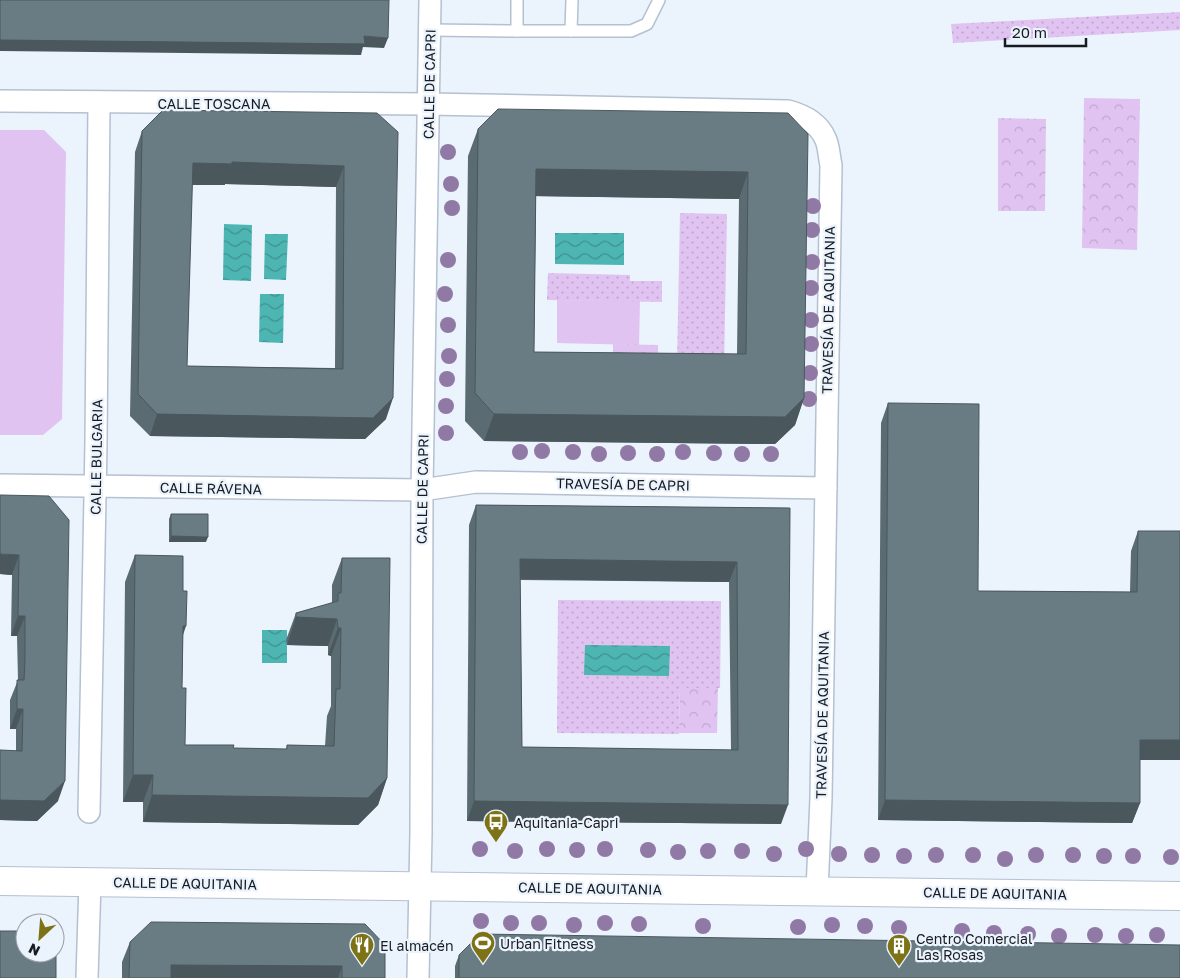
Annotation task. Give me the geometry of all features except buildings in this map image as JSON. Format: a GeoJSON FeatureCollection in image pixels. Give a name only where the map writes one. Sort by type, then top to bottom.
{"type":"FeatureCollection","features":[{"type":"Feature","properties":{"kind":"street","name":"CALLE DE CAPRI"},"geometry":{"type":"LineString","coordinates":[[418,978],[422,490],[430,0]]}},
{"type":"Feature","properties":{"kind":"street","name":"CALLE TOSCANA"},"geometry":{"type":"LineString","coordinates":[[0,101],[428,104]]}},
{"type":"Feature","properties":{"kind":"street","name":"CALLE BULGARIA"},"geometry":{"type":"LineString","coordinates":[[89,812],[96,486],[99,102]]}},
{"type":"Feature","properties":{"kind":"street","name":"TRAVESÍA DE AQUITANIA"},"geometry":{"type":"LineString","coordinates":[[428,104],[788,110],[803,115],[816,125],[826,138],[831,165],[821,798],[817,891]]}},
{"type":"Feature","properties":{"kind":"street","name":"TRAVESÍA DE CAPRI"},"geometry":{"type":"LineString","coordinates":[[422,490],[476,482],[826,488]]}},
{"type":"Feature","properties":{"kind":"street","name":"CALLE RÁVENA"},"geometry":{"type":"LineString","coordinates":[[0,485],[422,490]]}},
{"type":"Feature","properties":{"kind":"street","name":"CALLE DE AQUITANIA"},"geometry":{"type":"LineString","coordinates":[[0,881],[1180,896]]}},
{"type":"Feature","properties":{"kind":"street"},"geometry":{"type":"LineString","coordinates":[[87,978],[90,882]]}},
{"type":"Feature","properties":{"kind":"lane"},"geometry":{"type":"LineString","coordinates":[[516,0],[517,31]]}},
{"type":"Feature","properties":{"kind":"lane"},"geometry":{"type":"LineString","coordinates":[[571,31],[572,0]]}},
{"type":"Feature","properties":{"kind":"lane"},"geometry":{"type":"LineString","coordinates":[[430,30],[631,31],[647,24],[659,0]]}},
{"type":"Feature","properties":{"kind":"green space"},"geometry":{"type":"Polygon","coordinates":[[[1180,12],[1180,30],[953,43],[951,24],[1180,12]]]}},
{"type":"Feature","properties":{"kind":"green space"},"geometry":{"type":"Polygon","coordinates":[[[1084,98],[1140,99],[1137,250],[1082,248],[1084,98]]]}},
{"type":"Feature","properties":{"kind":"green space"},"geometry":{"type":"Polygon","coordinates":[[[998,118],[1046,119],[1045,211],[998,211],[998,118]]]}},
{"type":"Feature","properties":{"kind":"green space"},"geometry":{"type":"Polygon","coordinates":[[[0,130],[44,130],[66,152],[62,419],[43,435],[0,435],[0,130]]]}},
{"type":"Feature","properties":{"kind":"green space"},"geometry":{"type":"Polygon","coordinates":[[[680,213],[727,214],[724,367],[677,366],[680,213]]]}},
{"type":"Feature","properties":{"kind":"green space"},"geometry":{"type":"Polygon","coordinates":[[[548,273],[630,275],[630,281],[662,281],[662,302],[547,300],[548,273]]]}},
{"type":"Feature","properties":{"kind":"green space"},"geometry":{"type":"Polygon","coordinates":[[[557,300],[640,301],[639,345],[557,343],[557,300]]]}},
{"type":"Feature","properties":{"kind":"green space"},"geometry":{"type":"Polygon","coordinates":[[[613,344],[658,345],[658,366],[613,365],[613,344]]]}},
{"type":"Feature","properties":{"kind":"green space"},"geometry":{"type":"Polygon","coordinates":[[[558,600],[721,601],[720,688],[680,688],[679,734],[557,733],[558,600]]]}},
{"type":"Feature","properties":{"kind":"green space"},"geometry":{"type":"Polygon","coordinates":[[[680,688],[718,688],[717,733],[679,733],[680,688]]]}},
{"type":"Feature","properties":{"kind":"water"},"geometry":{"type":"Polygon","coordinates":[[[224,224],[252,225],[251,281],[223,280],[224,224]]]}},
{"type":"Feature","properties":{"kind":"water"},"geometry":{"type":"Polygon","coordinates":[[[555,233],[624,233],[624,265],[555,264],[555,233]]]}},
{"type":"Feature","properties":{"kind":"water"},"geometry":{"type":"Polygon","coordinates":[[[265,234],[288,234],[286,280],[264,279],[265,234]]]}},
{"type":"Feature","properties":{"kind":"water"},"geometry":{"type":"Polygon","coordinates":[[[260,294],[284,294],[283,343],[259,342],[260,294]]]}},
{"type":"Feature","properties":{"kind":"water"},"geometry":{"type":"Polygon","coordinates":[[[262,630],[287,630],[287,663],[262,663],[262,630]]]}},
{"type":"Feature","properties":{"kind":"water"},"geometry":{"type":"Polygon","coordinates":[[[585,645],[670,646],[669,676],[584,675],[585,645]]]}},
{"type":"Feature","properties":{"kind":"place","name":"Aquitania-Capri"},"geometry":{"type":"Point","coordinates":[496,843]}},
{"type":"Feature","properties":{"kind":"place","name":"Urban Fitness"},"geometry":{"type":"Point","coordinates":[483,964]}},
{"type":"Feature","properties":{"kind":"place","name":"El almacén"},"geometry":{"type":"Point","coordinates":[362,966]}},
{"type":"Feature","properties":{"kind":"place","name":"Centro Comercial Las Rosas"},"geometry":{"type":"Point","coordinates":[899,967]}}]}
